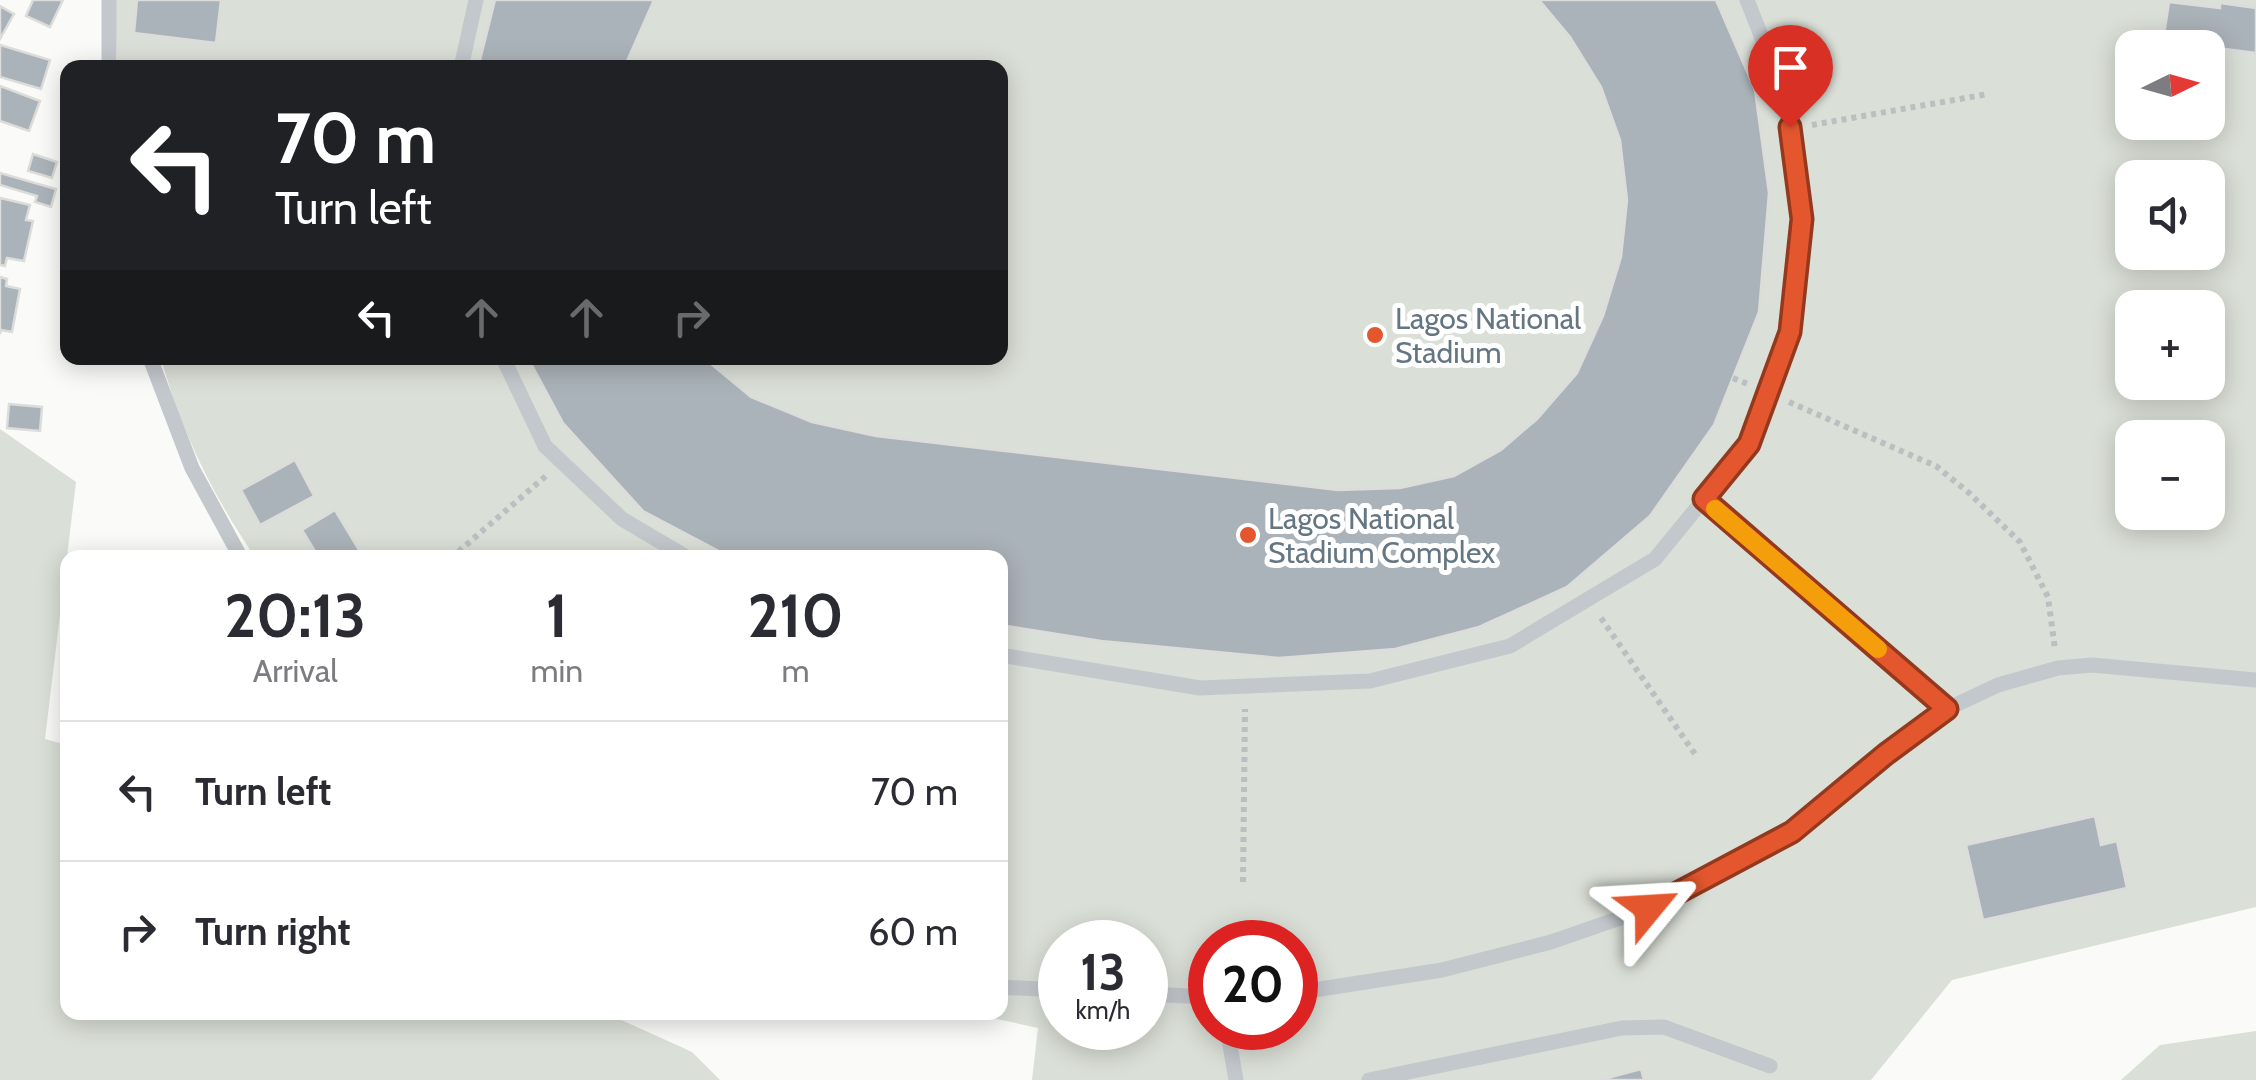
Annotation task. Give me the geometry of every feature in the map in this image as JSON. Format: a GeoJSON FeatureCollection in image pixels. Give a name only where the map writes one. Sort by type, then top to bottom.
{"type":"FeatureCollection","features":[{"type":"Feature","properties":{"kind":"lane"},"geometry":{"type":"LineString","coordinates":[[108,0],[109,60]]}},
{"type":"Feature","properties":{"kind":"lane"},"geometry":{"type":"LineString","coordinates":[[463,60],[476,0]]}},
{"type":"Feature","properties":{"kind":"lane"},"geometry":{"type":"LineString","coordinates":[[1008,656],[1200,688],[1370,682],[1510,646],[1654,559],[1749,444],[1790,332],[1802,219],[1785,96],[1747,0]]}},
{"type":"Feature","properties":{"kind":"lane"},"geometry":{"type":"LineString","coordinates":[[153,365],[192,468],[237,550]]}},
{"type":"Feature","properties":{"kind":"lane"},"geometry":{"type":"LineString","coordinates":[[507,365],[546,446],[622,519],[674,550]]}},
{"type":"Feature","properties":{"kind":"lane"},"geometry":{"type":"LineString","coordinates":[[1704,499],[1947,709]]}},
{"type":"Feature","properties":{"kind":"lane"},"geometry":{"type":"LineString","coordinates":[[1318,989],[1442,970],[1551,942],[1649,908],[1792,832],[1947,709],[1998,685],[2058,668],[2092,665],[2256,680]]}},
{"type":"Feature","properties":{"kind":"lane"},"geometry":{"type":"LineString","coordinates":[[1008,987],[1038,989]]}},
{"type":"Feature","properties":{"kind":"lane"},"geometry":{"type":"LineString","coordinates":[[1369,1080],[1636,1028],[1664,1027],[1770,1066]]}},
{"type":"Feature","properties":{"kind":"lane"},"geometry":{"type":"LineString","coordinates":[[1231,1050],[1236,1080]]}},
{"type":"Feature","properties":{"kind":"path"},"geometry":{"type":"LineString","coordinates":[[1799,128],[1988,94]]}},
{"type":"Feature","properties":{"kind":"path"},"geometry":{"type":"LineString","coordinates":[[1733,378],[1766,392]]}},
{"type":"Feature","properties":{"kind":"path"},"geometry":{"type":"LineString","coordinates":[[1784,400],[1936,466],[2020,542],[2048,597],[2058,668]]}},
{"type":"Feature","properties":{"kind":"path"},"geometry":{"type":"LineString","coordinates":[[461,550],[553,470]]}},
{"type":"Feature","properties":{"kind":"path"},"geometry":{"type":"LineString","coordinates":[[1597,612],[1698,757]]}},
{"type":"Feature","properties":{"kind":"path"},"geometry":{"type":"LineString","coordinates":[[1243,882],[1245,691]]}},
{"type":"Feature","properties":{"kind":"shaded area","name":"Lagos National Stadium Complex"},"geometry":{"type":"Polygon","coordinates":[[[115,0],[2256,0],[2256,907],[1952,980],[1871,1080],[1032,1080],[1038,1028],[1002,1020],[1008,1020],[1008,550],[251,550],[199,461],[163,365],[1008,365],[1008,60],[117,60],[115,0]]]}},
{"type":"Feature","properties":{"kind":"shaded area"},"geometry":{"type":"Polygon","coordinates":[[[0,429],[76,482],[68,550],[60,550],[60,615],[45,739],[60,743],[60,1020],[621,1020],[692,1052],[720,1080],[0,1080],[0,429]]]}},
{"type":"Feature","properties":{"kind":"shaded area"},"geometry":{"type":"Polygon","coordinates":[[[2256,1031],[2256,1080],[2121,1080],[2160,1045],[2256,1031]]]}},
{"type":"Feature","properties":{"kind":"building"},"geometry":{"type":"Polygon","coordinates":[[[33,0],[63,0],[50,27],[26,16],[33,0]]]}},
{"type":"Feature","properties":{"kind":"building"},"geometry":{"type":"Polygon","coordinates":[[[137,0],[221,0],[216,43],[134,33],[137,0]]]}},
{"type":"Feature","properties":{"kind":"building"},"geometry":{"type":"Polygon","coordinates":[[[495,0],[654,0],[628,60],[480,60],[495,0]]]}},
{"type":"Feature","properties":{"kind":"building"},"geometry":{"type":"Polygon","coordinates":[[[1539,0],[1716,0],[1755,90],[1769,193],[1759,312],[1714,425],[1650,516],[1567,587],[1479,627],[1395,649],[1279,658],[1101,641],[1008,626],[1008,550],[717,550],[643,511],[563,423],[532,365],[712,365],[751,397],[812,422],[876,436],[1338,490],[1400,488],[1454,476],[1501,450],[1537,419],[1577,373],[1603,316],[1621,257],[1627,200],[1620,140],[1601,87],[1570,37],[1539,0]]]}},
{"type":"Feature","properties":{"kind":"building"},"geometry":{"type":"Polygon","coordinates":[[[2169,2],[2256,8],[2256,53],[2225,49],[2225,30],[2165,30],[2169,2]]]}},
{"type":"Feature","properties":{"kind":"building"},"geometry":{"type":"Polygon","coordinates":[[[0,6],[14,14],[0,39],[0,6]]]}},
{"type":"Feature","properties":{"kind":"building"},"geometry":{"type":"Polygon","coordinates":[[[0,45],[50,60],[41,89],[0,77],[0,45]]]}},
{"type":"Feature","properties":{"kind":"building"},"geometry":{"type":"Polygon","coordinates":[[[0,86],[40,101],[29,131],[0,121],[0,86]]]}},
{"type":"Feature","properties":{"kind":"building"},"geometry":{"type":"Polygon","coordinates":[[[33,154],[57,162],[52,178],[28,171],[33,154]]]}},
{"type":"Feature","properties":{"kind":"building"},"geometry":{"type":"Polygon","coordinates":[[[0,173],[56,189],[51,207],[35,202],[37,196],[0,185],[0,173]]]}},
{"type":"Feature","properties":{"kind":"building"},"geometry":{"type":"Polygon","coordinates":[[[0,198],[30,205],[26,220],[33,221],[24,261],[7,258],[5,266],[0,265],[0,198]]]}},
{"type":"Feature","properties":{"kind":"building"},"geometry":{"type":"Polygon","coordinates":[[[0,277],[7,279],[6,286],[20,289],[12,332],[1,330],[0,334],[0,277]]]}},
{"type":"Feature","properties":{"kind":"building"},"geometry":{"type":"Polygon","coordinates":[[[9,404],[42,407],[40,431],[7,428],[9,404]]]}},
{"type":"Feature","properties":{"kind":"building"},"geometry":{"type":"Polygon","coordinates":[[[295,460],[314,496],[260,525],[241,490],[295,460]]]}},
{"type":"Feature","properties":{"kind":"building"},"geometry":{"type":"Polygon","coordinates":[[[335,510],[359,550],[314,550],[302,530],[335,510]]]}},
{"type":"Feature","properties":{"kind":"building"},"geometry":{"type":"Polygon","coordinates":[[[2095,816],[2101,845],[2117,841],[2127,888],[1983,920],[1966,845],[2095,816]]]}},
{"type":"Feature","properties":{"kind":"building"},"geometry":{"type":"Polygon","coordinates":[[[1641,1069],[1644,1080],[1600,1080],[1641,1069]]]}},
{"type":"Feature","properties":{"kind":"slow traffic"},"geometry":{"type":"LineString","coordinates":[[1715,509],[1878,649]]}},
{"type":"Feature","properties":{"kind":"place","name":"Lagos National Stadium"},"geometry":{"type":"Point","coordinates":[1375,335]}},
{"type":"Feature","properties":{"kind":"place","name":"Lagos National Stadium Complex"},"geometry":{"type":"Point","coordinates":[1248,535]}},
{"type":"Feature","properties":{"kind":"route"},"geometry":{"type":"LineString","coordinates":[[1649,908],[1792,832],[1947,709],[1704,499],[1749,444],[1790,332],[1802,219],[1790,127]]}}]}
